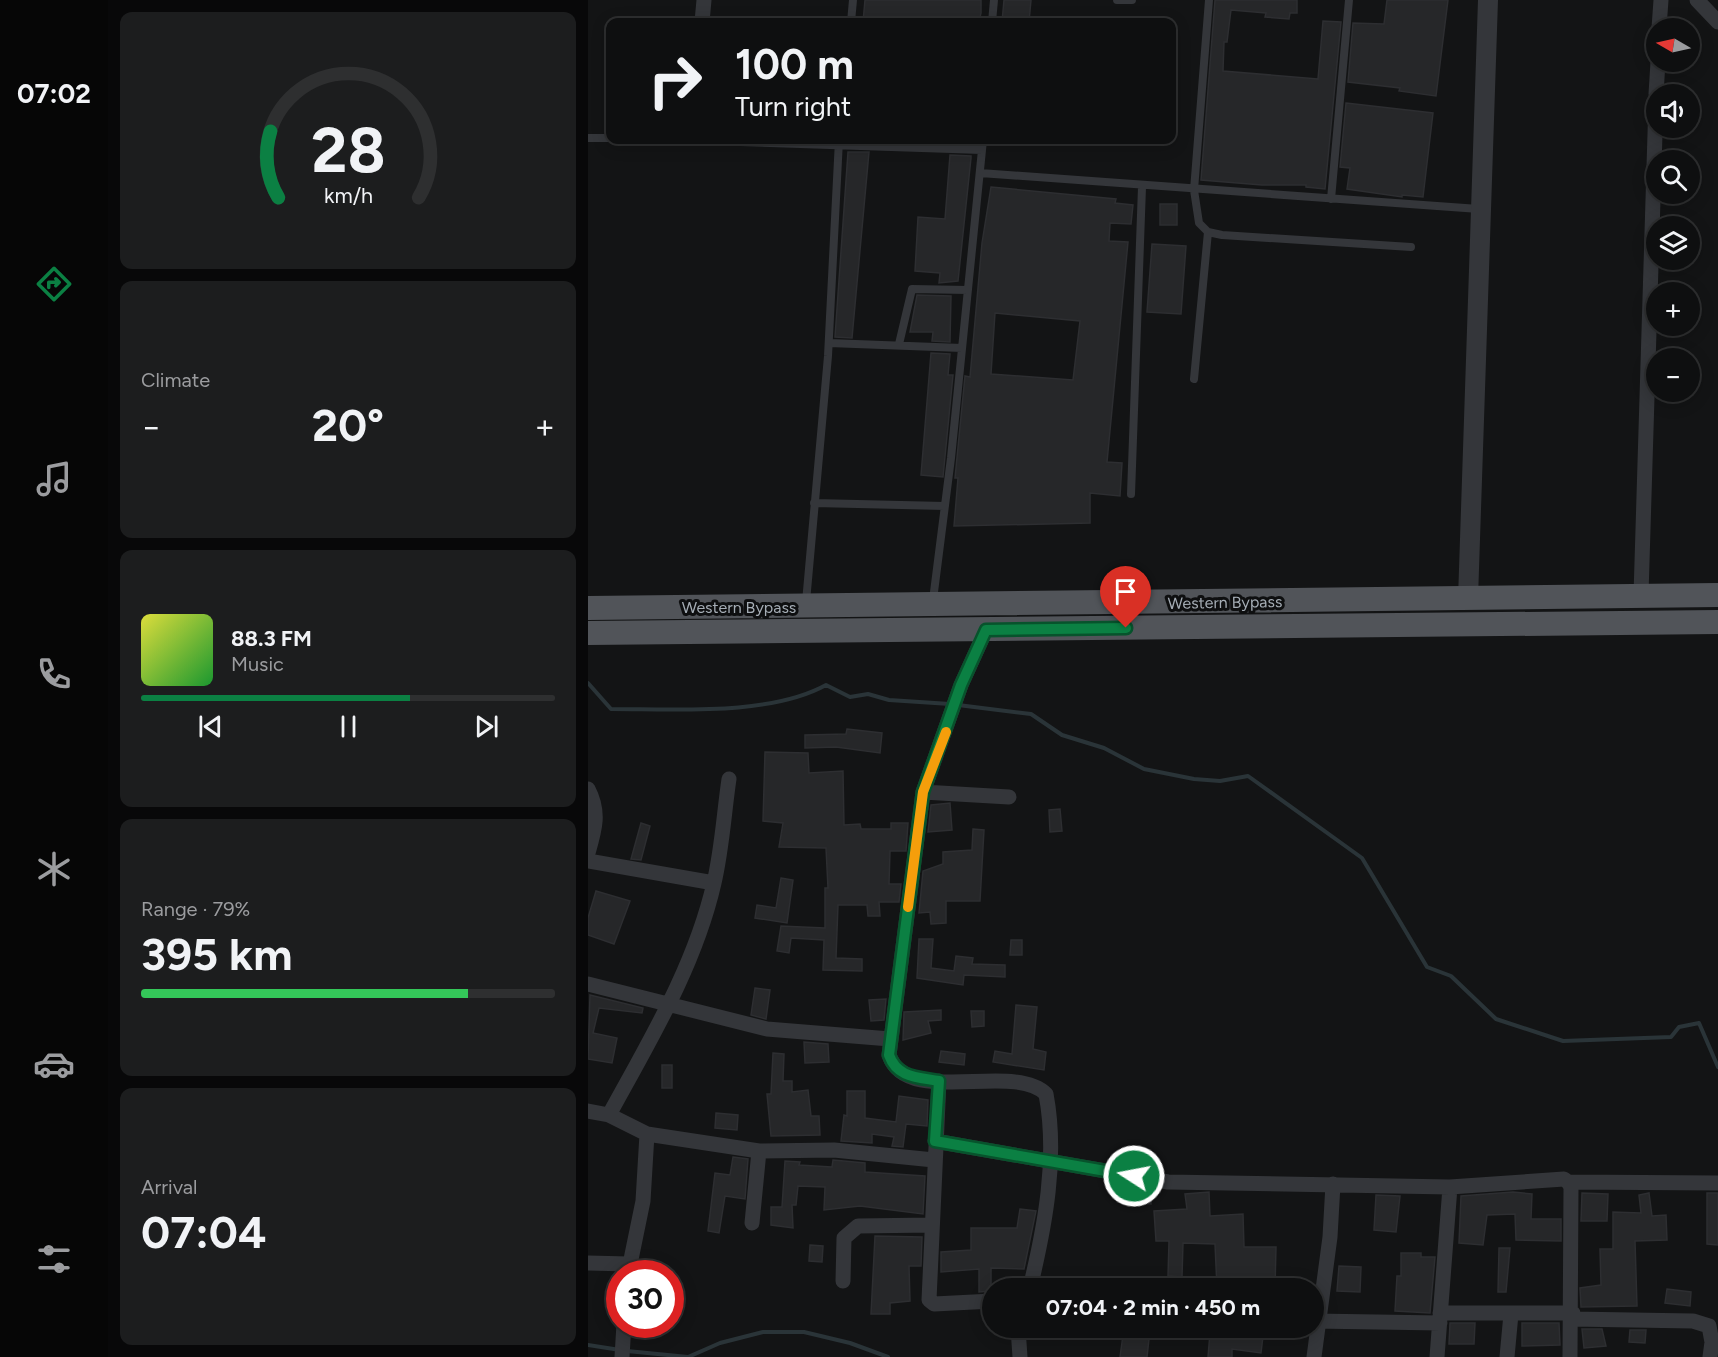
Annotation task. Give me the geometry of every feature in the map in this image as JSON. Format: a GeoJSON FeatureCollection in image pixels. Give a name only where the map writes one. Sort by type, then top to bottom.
{"type":"FeatureCollection","features":[{"type":"Feature","properties":{"kind":"main road","name":"Western Bypass"},"geometry":{"type":"LineString","coordinates":[[588,608],[1718,595]]}},
{"type":"Feature","properties":{"kind":"main road","name":"Western Bypass"},"geometry":{"type":"LineString","coordinates":[[588,633],[1718,622]]}},
{"type":"Feature","properties":{"kind":"street"},"geometry":{"type":"LineString","coordinates":[[702,18],[704,0]]}},
{"type":"Feature","properties":{"kind":"street"},"geometry":{"type":"LineString","coordinates":[[1468,599],[1488,0]]}},
{"type":"Feature","properties":{"kind":"street"},"geometry":{"type":"LineString","coordinates":[[1659,18],[1660,0]]}},
{"type":"Feature","properties":{"kind":"street"},"geometry":{"type":"LineString","coordinates":[[1697,0],[1718,22]]}},
{"type":"Feature","properties":{"kind":"street"},"geometry":{"type":"LineString","coordinates":[[1641,596],[1655,138]]}},
{"type":"Feature","properties":{"kind":"street"},"geometry":{"type":"LineString","coordinates":[[986,630],[961,685],[923,792],[889,1055],[893,1066],[901,1074],[939,1081],[1029,1083],[1046,1094],[1049,1160],[1047,1206],[1032,1278]]}},
{"type":"Feature","properties":{"kind":"street"},"geometry":{"type":"LineString","coordinates":[[609,1114],[669,1004],[695,943],[714,883],[729,779]]}},
{"type":"Feature","properties":{"kind":"street"},"geometry":{"type":"LineString","coordinates":[[588,789],[596,803],[596,824],[588,853]]}},
{"type":"Feature","properties":{"kind":"street"},"geometry":{"type":"LineString","coordinates":[[923,792],[1009,797]]}},
{"type":"Feature","properties":{"kind":"street"},"geometry":{"type":"LineString","coordinates":[[588,861],[714,883]]}},
{"type":"Feature","properties":{"kind":"street"},"geometry":{"type":"LineString","coordinates":[[588,984],[767,1029],[890,1039]]}},
{"type":"Feature","properties":{"kind":"street"},"geometry":{"type":"LineString","coordinates":[[939,1081],[929,1300],[934,1304],[982,1302]]}},
{"type":"Feature","properties":{"kind":"street"},"geometry":{"type":"LineString","coordinates":[[588,1111],[609,1114],[647,1134],[759,1151],[834,1150],[934,1160]]}},
{"type":"Feature","properties":{"kind":"street"},"geometry":{"type":"LineString","coordinates":[[631,1260],[643,1201],[647,1134]]}},
{"type":"Feature","properties":{"kind":"street"},"geometry":{"type":"LineString","coordinates":[[935,1141],[1168,1182],[1450,1187],[1564,1179],[1571,1187],[1573,1316],[1570,1357]]}},
{"type":"Feature","properties":{"kind":"street"},"geometry":{"type":"LineString","coordinates":[[752,1223],[759,1151]]}},
{"type":"Feature","properties":{"kind":"street"},"geometry":{"type":"LineString","coordinates":[[1568,1182],[1718,1184]]}},
{"type":"Feature","properties":{"kind":"street"},"geometry":{"type":"LineString","coordinates":[[1322,1278],[1334,1184]]}},
{"type":"Feature","properties":{"kind":"street"},"geometry":{"type":"LineString","coordinates":[[1437,1357],[1450,1187]]}},
{"type":"Feature","properties":{"kind":"street"},"geometry":{"type":"LineString","coordinates":[[843,1281],[844,1238],[848,1232],[858,1226],[932,1225]]}},
{"type":"Feature","properties":{"kind":"street"},"geometry":{"type":"LineString","coordinates":[[588,1263],[606,1266]]}},
{"type":"Feature","properties":{"kind":"street"},"geometry":{"type":"LineString","coordinates":[[1507,1357],[1511,1314]]}},
{"type":"Feature","properties":{"kind":"street"},"geometry":{"type":"LineString","coordinates":[[1324,1321],[1511,1314],[1693,1321],[1709,1326],[1712,1342],[1710,1357]]}},
{"type":"Feature","properties":{"kind":"street"},"geometry":{"type":"LineString","coordinates":[[622,1357],[623,1338]]}},
{"type":"Feature","properties":{"kind":"street"},"geometry":{"type":"LineString","coordinates":[[1019,1338],[1020,1357]]}},
{"type":"Feature","properties":{"kind":"street"},"geometry":{"type":"LineString","coordinates":[[1314,1357],[1316,1338]]}},
{"type":"Feature","properties":{"kind":"lane"},"geometry":{"type":"LineString","coordinates":[[851,18],[853,0]]}},
{"type":"Feature","properties":{"kind":"lane"},"geometry":{"type":"LineString","coordinates":[[992,18],[994,0]]}},
{"type":"Feature","properties":{"kind":"lane"},"geometry":{"type":"LineString","coordinates":[[1117,0],[1132,0]]}},
{"type":"Feature","properties":{"kind":"lane"},"geometry":{"type":"LineString","coordinates":[[1209,0],[1194,190],[1199,223],[1208,232],[1411,247]]}},
{"type":"Feature","properties":{"kind":"lane"},"geometry":{"type":"LineString","coordinates":[[1331,199],[1349,0]]}},
{"type":"Feature","properties":{"kind":"lane"},"geometry":{"type":"LineString","coordinates":[[588,138],[606,138]]}},
{"type":"Feature","properties":{"kind":"lane"},"geometry":{"type":"LineString","coordinates":[[805,606],[829,344],[839,144]]}},
{"type":"Feature","properties":{"kind":"lane"},"geometry":{"type":"LineString","coordinates":[[887,144],[982,150]]}},
{"type":"Feature","properties":{"kind":"lane"},"geometry":{"type":"LineString","coordinates":[[932,605],[945,506],[983,144]]}},
{"type":"Feature","properties":{"kind":"lane"},"geometry":{"type":"LineString","coordinates":[[980,173],[1142,187],[1481,209]]}},
{"type":"Feature","properties":{"kind":"lane"},"geometry":{"type":"LineString","coordinates":[[1131,494],[1142,187]]}},
{"type":"Feature","properties":{"kind":"lane"},"geometry":{"type":"LineString","coordinates":[[1194,380],[1208,232]]}},
{"type":"Feature","properties":{"kind":"lane"},"geometry":{"type":"LineString","coordinates":[[899,344],[912,289],[968,290]]}},
{"type":"Feature","properties":{"kind":"lane"},"geometry":{"type":"LineString","coordinates":[[829,344],[873,346],[899,344],[962,348]]}},
{"type":"Feature","properties":{"kind":"lane"},"geometry":{"type":"LineString","coordinates":[[814,503],[945,506]]}},
{"type":"Feature","properties":{"kind":"building"},"geometry":{"type":"Polygon","coordinates":[[[865,0],[981,0],[980,18],[863,18],[865,0]]]}},
{"type":"Feature","properties":{"kind":"building"},"geometry":{"type":"Polygon","coordinates":[[[1004,0],[1031,0],[1029,18],[1002,18],[1004,0]]]}},
{"type":"Feature","properties":{"kind":"building"},"geometry":{"type":"Polygon","coordinates":[[[1215,0],[1297,0],[1297,13],[1290,13],[1289,19],[1265,17],[1266,13],[1231,10],[1227,42],[1224,42],[1223,71],[1318,79],[1323,21],[1341,22],[1325,189],[1306,187],[1306,185],[1262,185],[1201,180],[1215,0]]]}},
{"type":"Feature","properties":{"kind":"building"},"geometry":{"type":"Polygon","coordinates":[[[1387,0],[1448,0],[1436,96],[1399,91],[1400,88],[1348,82],[1353,23],[1384,24],[1387,0]]]}},
{"type":"Feature","properties":{"kind":"building"},"geometry":{"type":"Polygon","coordinates":[[[1346,103],[1433,113],[1423,197],[1402,195],[1402,197],[1347,189],[1350,168],[1340,167],[1346,103]]]}},
{"type":"Feature","properties":{"kind":"building"},"geometry":{"type":"Polygon","coordinates":[[[848,152],[869,152],[852,338],[835,337],[848,152]]]}},
{"type":"Feature","properties":{"kind":"building"},"geometry":{"type":"Polygon","coordinates":[[[950,155],[971,156],[971,158],[958,281],[939,283],[940,273],[915,271],[918,217],[945,219],[950,155]]]}},
{"type":"Feature","properties":{"kind":"building"},"geometry":{"type":"Polygon","coordinates":[[[991,187],[1116,199],[1115,203],[1133,205],[1131,224],[1110,223],[1109,241],[1128,242],[1107,462],[1122,463],[1120,496],[1090,493],[1090,523],[954,526],[958,478],[955,478],[965,376],[970,377],[982,243],[991,187]],[[995,313],[991,374],[1073,380],[1080,321],[995,313]]]}},
{"type":"Feature","properties":{"kind":"building"},"geometry":{"type":"Polygon","coordinates":[[[1160,204],[1177,204],[1177,225],[1160,225],[1160,204]]]}},
{"type":"Feature","properties":{"kind":"building"},"geometry":{"type":"Polygon","coordinates":[[[1152,244],[1186,246],[1181,314],[1147,312],[1152,244]]]}},
{"type":"Feature","properties":{"kind":"building"},"geometry":{"type":"Polygon","coordinates":[[[917,295],[951,296],[950,342],[932,341],[933,332],[910,332],[917,295]]]}},
{"type":"Feature","properties":{"kind":"building"},"geometry":{"type":"Polygon","coordinates":[[[931,353],[950,354],[948,375],[953,375],[943,477],[921,475],[931,353]]]}},
{"type":"Feature","properties":{"kind":"building"},"geometry":{"type":"Polygon","coordinates":[[[847,729],[882,733],[880,753],[836,747],[805,748],[805,735],[846,734],[847,729]]]}},
{"type":"Feature","properties":{"kind":"building"},"geometry":{"type":"Polygon","coordinates":[[[765,752],[808,753],[809,773],[843,771],[844,825],[860,824],[861,829],[891,829],[891,823],[908,823],[906,851],[890,851],[889,884],[901,884],[899,902],[879,902],[880,916],[868,916],[867,905],[838,905],[836,958],[862,959],[862,971],[823,970],[824,940],[791,938],[789,953],[777,951],[781,926],[825,928],[825,888],[828,888],[826,848],[779,847],[783,823],[763,821],[765,752]]]}},
{"type":"Feature","properties":{"kind":"building"},"geometry":{"type":"Polygon","coordinates":[[[950,803],[952,830],[928,832],[931,805],[950,803]]]}},
{"type":"Feature","properties":{"kind":"building"},"geometry":{"type":"Polygon","coordinates":[[[1060,809],[1062,831],[1050,832],[1049,810],[1060,809]]]}},
{"type":"Feature","properties":{"kind":"building"},"geometry":{"type":"Polygon","coordinates":[[[641,823],[650,826],[641,860],[631,859],[641,823]]]}},
{"type":"Feature","properties":{"kind":"building"},"geometry":{"type":"Polygon","coordinates":[[[973,829],[984,830],[980,901],[946,901],[946,923],[931,924],[930,912],[919,913],[923,871],[943,864],[943,852],[972,850],[973,829]]]}},
{"type":"Feature","properties":{"kind":"building"},"geometry":{"type":"Polygon","coordinates":[[[781,878],[793,880],[787,923],[755,918],[757,905],[776,908],[781,878]]]}},
{"type":"Feature","properties":{"kind":"building"},"geometry":{"type":"Polygon","coordinates":[[[596,891],[630,901],[614,944],[588,935],[588,918],[596,891]]]}},
{"type":"Feature","properties":{"kind":"building"},"geometry":{"type":"Polygon","coordinates":[[[919,939],[933,939],[931,968],[954,971],[956,956],[973,958],[972,964],[1005,965],[1005,977],[964,975],[963,985],[917,978],[919,939]]]}},
{"type":"Feature","properties":{"kind":"building"},"geometry":{"type":"Polygon","coordinates":[[[1011,940],[1022,940],[1022,955],[1010,955],[1011,940]]]}},
{"type":"Feature","properties":{"kind":"building"},"geometry":{"type":"Polygon","coordinates":[[[755,988],[770,990],[766,1019],[751,1015],[755,988]]]}},
{"type":"Feature","properties":{"kind":"building"},"geometry":{"type":"Polygon","coordinates":[[[590,995],[643,1008],[642,1013],[599,1008],[593,1033],[617,1038],[612,1063],[588,1059],[590,995]]]}},
{"type":"Feature","properties":{"kind":"building"},"geometry":{"type":"Polygon","coordinates":[[[886,999],[884,1020],[871,1021],[869,1000],[886,999]]]}},
{"type":"Feature","properties":{"kind":"building"},"geometry":{"type":"Polygon","coordinates":[[[1016,1005],[1037,1007],[1033,1049],[1046,1052],[1044,1070],[993,1062],[995,1051],[1012,1054],[1016,1005]]]}},
{"type":"Feature","properties":{"kind":"building"},"geometry":{"type":"Polygon","coordinates":[[[941,1010],[941,1020],[928,1021],[931,1033],[903,1040],[904,1012],[941,1010]]]}},
{"type":"Feature","properties":{"kind":"building"},"geometry":{"type":"Polygon","coordinates":[[[971,1011],[984,1011],[984,1026],[972,1027],[971,1011]]]}},
{"type":"Feature","properties":{"kind":"building"},"geometry":{"type":"Polygon","coordinates":[[[804,1042],[828,1044],[829,1062],[805,1063],[804,1042]]]}},
{"type":"Feature","properties":{"kind":"building"},"geometry":{"type":"Polygon","coordinates":[[[941,1051],[965,1054],[964,1065],[939,1062],[941,1051]]]}},
{"type":"Feature","properties":{"kind":"building"},"geometry":{"type":"Polygon","coordinates":[[[773,1053],[784,1054],[783,1081],[792,1081],[792,1092],[808,1090],[811,1116],[819,1116],[820,1135],[771,1136],[767,1094],[771,1094],[773,1053]]]}},
{"type":"Feature","properties":{"kind":"building"},"geometry":{"type":"Polygon","coordinates":[[[662,1065],[672,1065],[672,1088],[662,1088],[662,1065]]]}},
{"type":"Feature","properties":{"kind":"building"},"geometry":{"type":"Polygon","coordinates":[[[847,1091],[865,1091],[865,1118],[896,1122],[899,1096],[928,1100],[927,1126],[906,1124],[903,1147],[892,1146],[894,1137],[872,1134],[872,1143],[841,1141],[844,1115],[847,1116],[847,1091]]]}},
{"type":"Feature","properties":{"kind":"building"},"geometry":{"type":"Polygon","coordinates":[[[716,1113],[738,1115],[737,1130],[715,1128],[716,1113]]]}},
{"type":"Feature","properties":{"kind":"building"},"geometry":{"type":"Polygon","coordinates":[[[733,1157],[748,1159],[745,1199],[725,1196],[719,1233],[708,1231],[715,1173],[730,1175],[733,1157]]]}},
{"type":"Feature","properties":{"kind":"building"},"geometry":{"type":"Polygon","coordinates":[[[833,1160],[865,1163],[865,1172],[925,1176],[923,1214],[860,1206],[824,1210],[825,1187],[798,1186],[796,1205],[792,1205],[793,1228],[771,1225],[771,1207],[782,1207],[785,1161],[800,1162],[799,1165],[832,1167],[833,1160]]]}},
{"type":"Feature","properties":{"kind":"building"},"geometry":{"type":"Polygon","coordinates":[[[1128,1192],[1151,1193],[1151,1204],[1128,1202],[1128,1192]]]}},
{"type":"Feature","properties":{"kind":"building"},"geometry":{"type":"Polygon","coordinates":[[[1209,1192],[1210,1216],[1243,1214],[1244,1247],[1276,1247],[1275,1278],[1217,1278],[1215,1244],[1183,1243],[1182,1277],[1168,1276],[1169,1241],[1156,1241],[1154,1211],[1187,1209],[1185,1194],[1209,1192]]]}},
{"type":"Feature","properties":{"kind":"building"},"geometry":{"type":"Polygon","coordinates":[[[1513,1192],[1532,1194],[1531,1219],[1561,1219],[1561,1241],[1516,1240],[1515,1214],[1487,1215],[1483,1245],[1459,1243],[1461,1196],[1513,1192]]]}},
{"type":"Feature","properties":{"kind":"building"},"geometry":{"type":"Polygon","coordinates":[[[1582,1193],[1608,1194],[1607,1221],[1581,1221],[1582,1193]]]}},
{"type":"Feature","properties":{"kind":"building"},"geometry":{"type":"Polygon","coordinates":[[[1649,1193],[1652,1216],[1666,1215],[1667,1240],[1635,1241],[1637,1306],[1581,1307],[1580,1288],[1601,1285],[1600,1249],[1613,1249],[1613,1212],[1641,1213],[1639,1195],[1649,1193]]]}},
{"type":"Feature","properties":{"kind":"building"},"geometry":{"type":"Polygon","coordinates":[[[1707,1193],[1718,1193],[1718,1245],[1707,1244],[1707,1193]]]}},
{"type":"Feature","properties":{"kind":"building"},"geometry":{"type":"Polygon","coordinates":[[[1376,1195],[1400,1196],[1396,1232],[1374,1230],[1376,1195]]]}},
{"type":"Feature","properties":{"kind":"building"},"geometry":{"type":"Polygon","coordinates":[[[1020,1209],[1036,1211],[1024,1269],[991,1268],[991,1278],[982,1278],[982,1292],[979,1292],[979,1269],[941,1272],[941,1252],[971,1250],[971,1228],[1017,1228],[1020,1209]]]}},
{"type":"Feature","properties":{"kind":"building"},"geometry":{"type":"Polygon","coordinates":[[[875,1236],[922,1237],[921,1266],[909,1266],[910,1301],[890,1303],[890,1314],[871,1314],[875,1236]]]}},
{"type":"Feature","properties":{"kind":"building"},"geometry":{"type":"Polygon","coordinates":[[[810,1245],[823,1246],[822,1262],[809,1261],[810,1245]]]}},
{"type":"Feature","properties":{"kind":"building"},"geometry":{"type":"Polygon","coordinates":[[[1499,1248],[1510,1248],[1506,1292],[1498,1292],[1499,1248]]]}},
{"type":"Feature","properties":{"kind":"building"},"geometry":{"type":"Polygon","coordinates":[[[1401,1253],[1421,1253],[1421,1257],[1435,1257],[1430,1313],[1395,1311],[1397,1276],[1401,1276],[1401,1253]]]}},
{"type":"Feature","properties":{"kind":"building"},"geometry":{"type":"Polygon","coordinates":[[[1339,1266],[1361,1267],[1360,1292],[1337,1291],[1339,1266]]]}},
{"type":"Feature","properties":{"kind":"building"},"geometry":{"type":"Polygon","coordinates":[[[1667,1289],[1691,1292],[1690,1306],[1665,1303],[1667,1289]]]}},
{"type":"Feature","properties":{"kind":"building"},"geometry":{"type":"Polygon","coordinates":[[[1450,1323],[1475,1323],[1474,1344],[1449,1344],[1450,1323]]]}},
{"type":"Feature","properties":{"kind":"building"},"geometry":{"type":"Polygon","coordinates":[[[1522,1323],[1559,1323],[1560,1345],[1522,1346],[1522,1323]]]}},
{"type":"Feature","properties":{"kind":"building"},"geometry":{"type":"Polygon","coordinates":[[[1582,1329],[1602,1329],[1606,1346],[1584,1348],[1582,1329]]]}},
{"type":"Feature","properties":{"kind":"building"},"geometry":{"type":"Polygon","coordinates":[[[1630,1330],[1646,1330],[1645,1343],[1629,1342],[1630,1330]]]}},
{"type":"Feature","properties":{"kind":"building"},"geometry":{"type":"Polygon","coordinates":[[[1123,1338],[1149,1339],[1147,1357],[1120,1357],[1123,1338]]]}},
{"type":"Feature","properties":{"kind":"building"},"geometry":{"type":"Polygon","coordinates":[[[1210,1338],[1263,1338],[1261,1353],[1232,1349],[1232,1357],[1208,1357],[1210,1338]]]}},
{"type":"Feature","properties":{"kind":"waterway"},"geometry":{"type":"LineString","coordinates":[[588,683],[611,709],[692,710],[750,706],[778,702],[826,685],[850,697],[868,694],[889,700],[950,704]]}},
{"type":"Feature","properties":{"kind":"waterway"},"geometry":{"type":"LineString","coordinates":[[958,705],[1031,714],[1062,735],[1104,748],[1144,769],[1194,779],[1220,781],[1248,776],[1362,858],[1427,967],[1451,976],[1496,1019],[1563,1041],[1671,1037],[1679,1027],[1699,1023],[1718,1067]]}},
{"type":"Feature","properties":{"kind":"waterway"},"geometry":{"type":"LineString","coordinates":[[627,1351],[688,1357],[720,1343],[763,1332],[804,1332],[850,1343],[888,1357]]}},
{"type":"Feature","properties":{"kind":"waterway"},"geometry":{"type":"LineString","coordinates":[[588,1345],[620,1350]]}},
{"type":"Feature","properties":{"kind":"slow traffic"},"geometry":{"type":"LineString","coordinates":[[908,907],[923,792],[946,732]]}},
{"type":"Feature","properties":{"kind":"route"},"geometry":{"type":"LineString","coordinates":[[1126,628],[986,630],[961,685],[923,792],[889,1055],[893,1066],[901,1074],[939,1081],[935,1141],[1134,1176]]}}]}
